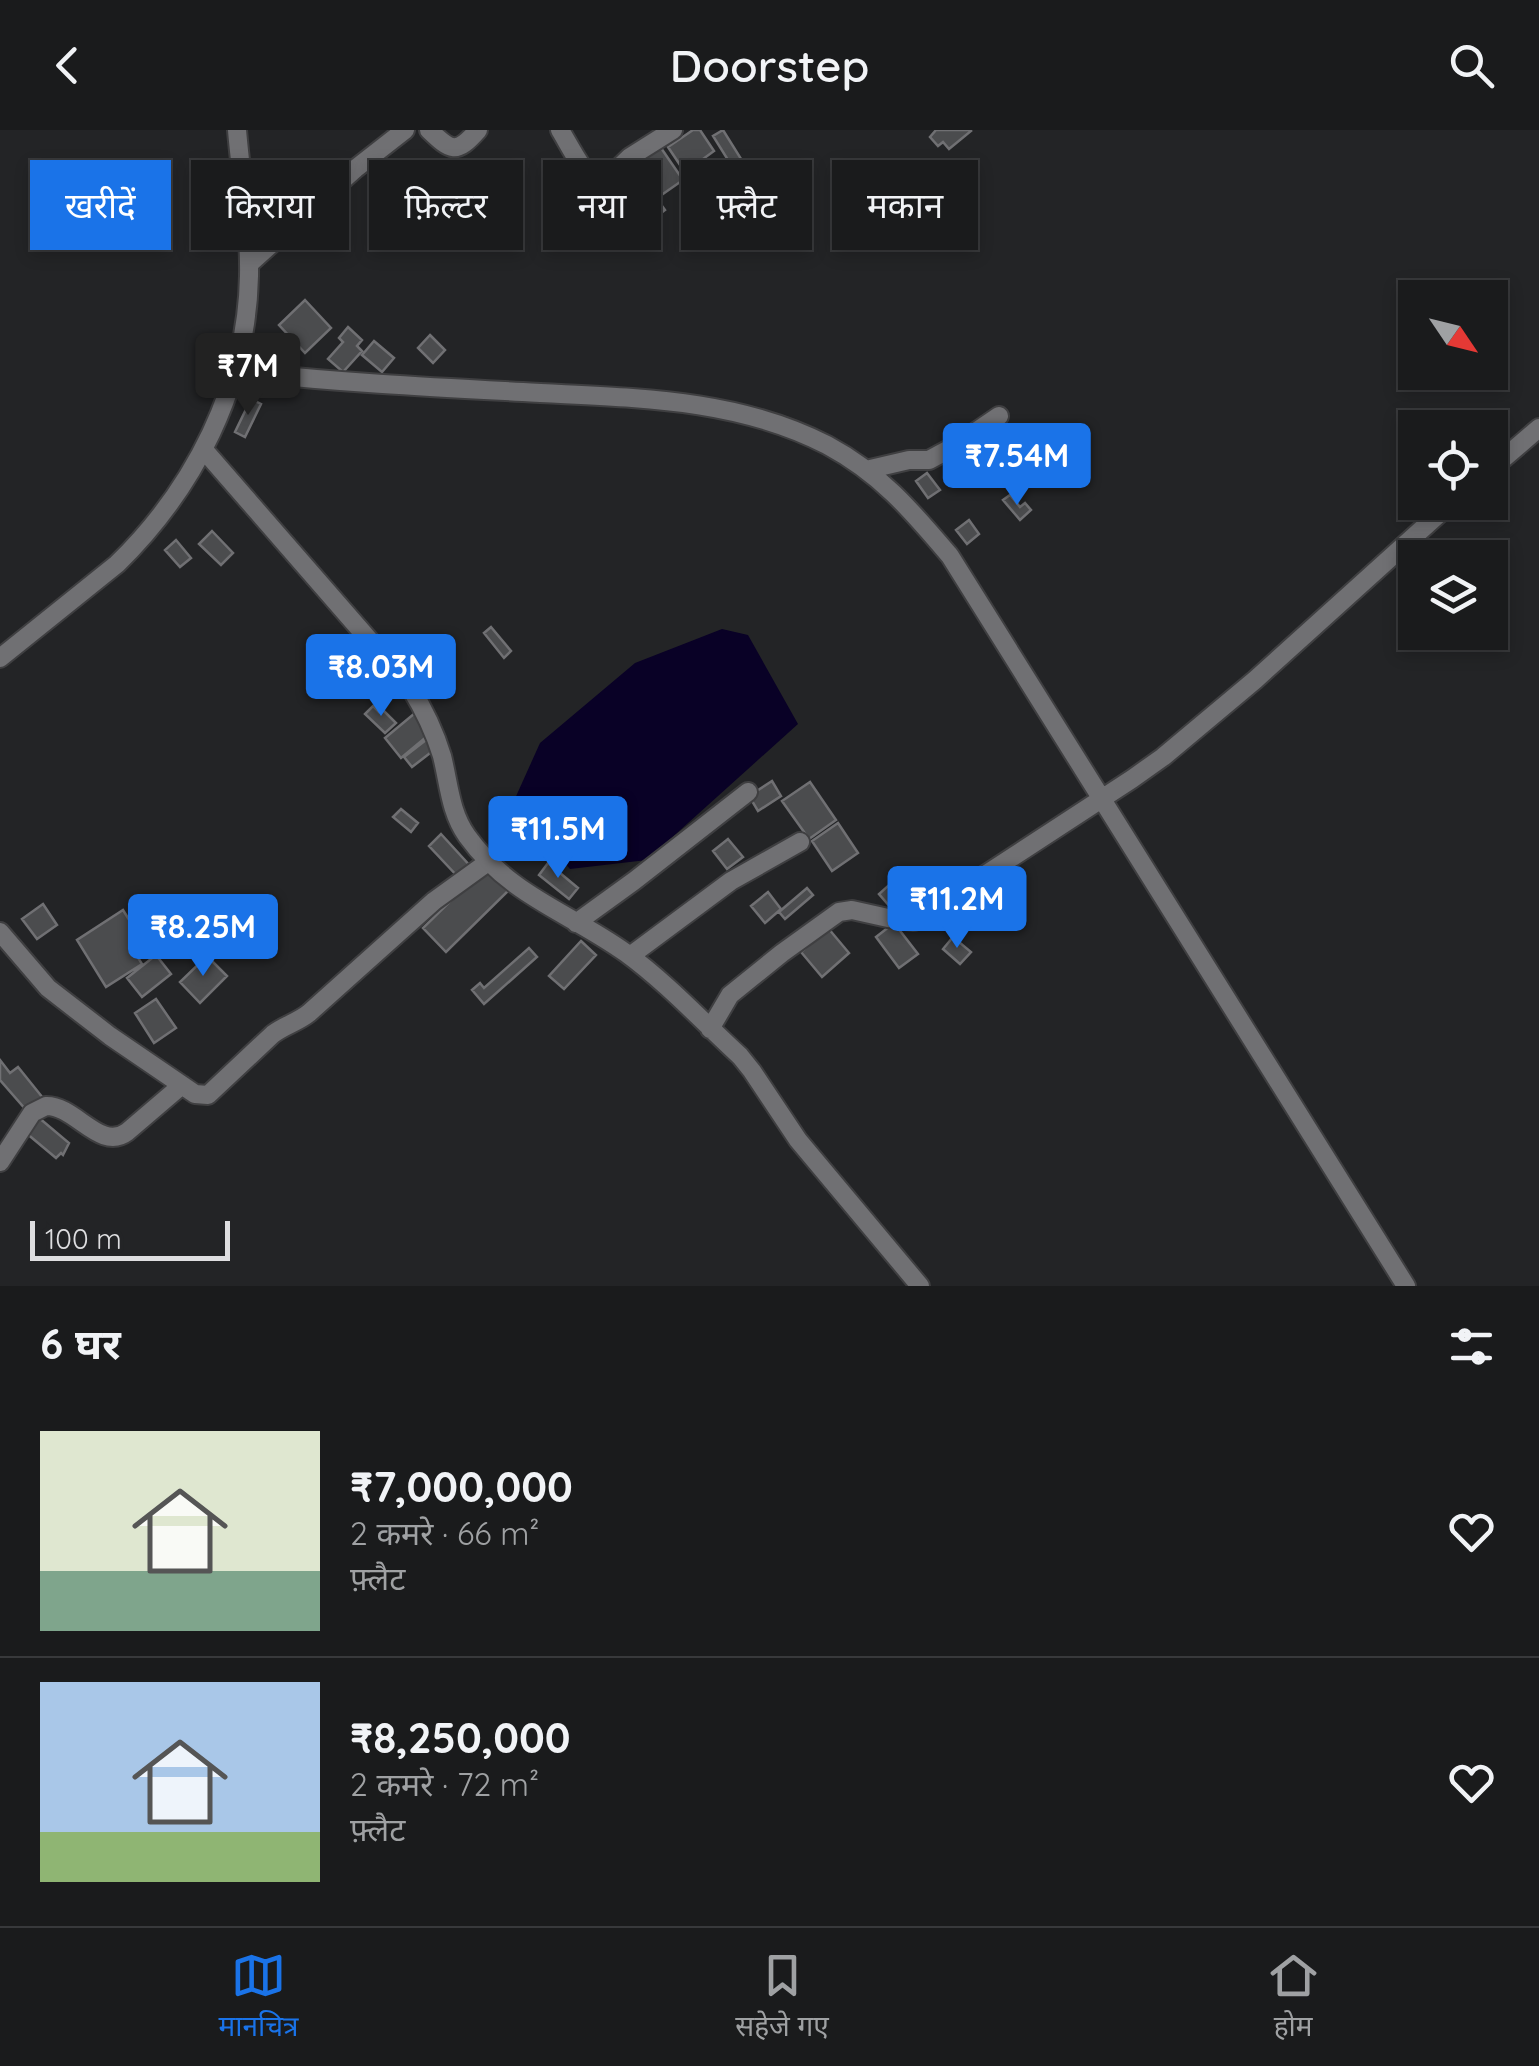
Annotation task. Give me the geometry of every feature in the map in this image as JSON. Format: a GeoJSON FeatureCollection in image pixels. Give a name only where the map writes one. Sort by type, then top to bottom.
{"type":"FeatureCollection","features":[{"type":"Feature","properties":{"kind":"street"},"geometry":{"type":"LineString","coordinates":[[0,658],[133,548],[204,450],[232,383],[245,321],[249,264],[237,130]]}},
{"type":"Feature","properties":{"kind":"street"},"geometry":{"type":"LineString","coordinates":[[249,264],[354,169],[405,130]]}},
{"type":"Feature","properties":{"kind":"street"},"geometry":{"type":"LineString","coordinates":[[429,130],[449,148],[462,146],[478,130]]}},
{"type":"Feature","properties":{"kind":"street"},"geometry":{"type":"LineString","coordinates":[[560,130],[587,173],[599,183],[630,157],[673,130]]}},
{"type":"Feature","properties":{"kind":"street"},"geometry":{"type":"LineString","coordinates":[[232,383],[416,386],[618,396],[717,407],[802,434],[866,470],[896,494],[950,556],[1094,803],[1406,1286]]}},
{"type":"Feature","properties":{"kind":"street"},"geometry":{"type":"LineString","coordinates":[[866,470],[909,460],[929,460],[1000,416]]}},
{"type":"Feature","properties":{"kind":"street"},"geometry":{"type":"LineString","coordinates":[[1508,455],[1539,428]]}},
{"type":"Feature","properties":{"kind":"street"},"geometry":{"type":"LineString","coordinates":[[204,450],[410,687],[441,754],[457,820],[488,862],[506,880],[630,956],[710,1029],[752,1071],[798,1140],[920,1286]]}},
{"type":"Feature","properties":{"kind":"street"},"geometry":{"type":"LineString","coordinates":[[710,1029],[730,995],[839,912],[852,910],[908,921],[923,918],[1163,756],[1255,680],[1432,520]]}},
{"type":"Feature","properties":{"kind":"street"},"geometry":{"type":"LineString","coordinates":[[576,923],[748,792]]}},
{"type":"Feature","properties":{"kind":"street"},"geometry":{"type":"LineString","coordinates":[[630,956],[731,881],[800,842]]}},
{"type":"Feature","properties":{"kind":"street"},"geometry":{"type":"LineString","coordinates":[[0,932],[48,988],[195,1094],[208,1096],[273,1034],[309,1014],[434,901],[488,862]]}},
{"type":"Feature","properties":{"kind":"street"},"geometry":{"type":"LineString","coordinates":[[0,1162],[32,1114],[46,1106],[63,1109],[104,1137],[117,1138],[182,1085]]}},
{"type":"Feature","properties":{"kind":"shaded area"},"geometry":{"type":"Polygon","coordinates":[[[722,629],[748,635],[798,724],[647,860],[570,869],[513,803],[540,743],[635,663],[722,629]]]}},
{"type":"Feature","properties":{"kind":"building"},"geometry":{"type":"Polygon","coordinates":[[[693,130],[700,130],[714,151],[704,160],[681,160],[681,166],[668,147],[693,130]]]}},
{"type":"Feature","properties":{"kind":"building"},"geometry":{"type":"Polygon","coordinates":[[[723,130],[742,160],[728,160],[713,136],[723,130]]]}},
{"type":"Feature","properties":{"kind":"building"},"geometry":{"type":"Polygon","coordinates":[[[936,130],[971,131],[949,149],[943,142],[938,146],[930,137],[936,130]]]}},
{"type":"Feature","properties":{"kind":"building"},"geometry":{"type":"Polygon","coordinates":[[[659,145],[681,181],[661,195],[661,160],[638,160],[659,145]]]}},
{"type":"Feature","properties":{"kind":"building"},"geometry":{"type":"Polygon","coordinates":[[[305,300],[331,328],[305,353],[279,325],[305,300]]]}},
{"type":"Feature","properties":{"kind":"building"},"geometry":{"type":"Polygon","coordinates":[[[348,327],[362,340],[357,346],[362,351],[343,372],[328,359],[343,342],[339,338],[348,327]]]}},
{"type":"Feature","properties":{"kind":"building"},"geometry":{"type":"Polygon","coordinates":[[[256,335],[270,336],[267,371],[253,369],[256,335]]]}},
{"type":"Feature","properties":{"kind":"building"},"geometry":{"type":"Polygon","coordinates":[[[430,335],[445,350],[433,363],[418,348],[430,335]]]}},
{"type":"Feature","properties":{"kind":"building"},"geometry":{"type":"Polygon","coordinates":[[[374,341],[394,358],[382,372],[362,355],[374,341]]]}},
{"type":"Feature","properties":{"kind":"building"},"geometry":{"type":"Polygon","coordinates":[[[251,399],[261,404],[245,437],[235,432],[251,399]]]}},
{"type":"Feature","properties":{"kind":"building"},"geometry":{"type":"Polygon","coordinates":[[[992,432],[1004,446],[991,458],[978,443],[992,432]]]}},
{"type":"Feature","properties":{"kind":"building"},"geometry":{"type":"Polygon","coordinates":[[[978,445],[989,461],[977,469],[966,454],[978,445]]]}},
{"type":"Feature","properties":{"kind":"building"},"geometry":{"type":"Polygon","coordinates":[[[927,473],[940,490],[928,498],[916,481],[927,473]]]}},
{"type":"Feature","properties":{"kind":"building"},"geometry":{"type":"Polygon","coordinates":[[[1010,495],[1020,507],[1025,503],[1031,510],[1020,520],[1003,500],[1010,495]]]}},
{"type":"Feature","properties":{"kind":"building"},"geometry":{"type":"Polygon","coordinates":[[[969,520],[979,534],[967,544],[956,530],[969,520]]]}},
{"type":"Feature","properties":{"kind":"building"},"geometry":{"type":"Polygon","coordinates":[[[212,531],[233,553],[221,565],[199,544],[212,531]]]}},
{"type":"Feature","properties":{"kind":"building"},"geometry":{"type":"Polygon","coordinates":[[[176,540],[191,558],[180,567],[165,550],[176,540]]]}},
{"type":"Feature","properties":{"kind":"building"},"geometry":{"type":"Polygon","coordinates":[[[491,627],[511,651],[504,658],[484,633],[491,627]]]}},
{"type":"Feature","properties":{"kind":"building"},"geometry":{"type":"Polygon","coordinates":[[[373,706],[396,723],[385,733],[365,714],[373,706]]]}},
{"type":"Feature","properties":{"kind":"building"},"geometry":{"type":"Polygon","coordinates":[[[415,713],[431,733],[401,758],[385,738],[415,713]]]}},
{"type":"Feature","properties":{"kind":"building"},"geometry":{"type":"Polygon","coordinates":[[[426,740],[434,750],[412,767],[404,757],[426,740]]]}},
{"type":"Feature","properties":{"kind":"building"},"geometry":{"type":"Polygon","coordinates":[[[772,781],[781,796],[758,811],[749,796],[772,781]]]}},
{"type":"Feature","properties":{"kind":"building"},"geometry":{"type":"Polygon","coordinates":[[[810,782],[836,820],[809,839],[782,801],[810,782]]]}},
{"type":"Feature","properties":{"kind":"building"},"geometry":{"type":"Polygon","coordinates":[[[401,809],[418,823],[411,832],[393,817],[401,809]]]}},
{"type":"Feature","properties":{"kind":"building"},"geometry":{"type":"Polygon","coordinates":[[[838,823],[858,853],[832,871],[812,841],[838,823]]]}},
{"type":"Feature","properties":{"kind":"building"},"geometry":{"type":"Polygon","coordinates":[[[441,834],[472,868],[460,879],[429,846],[441,834]]]}},
{"type":"Feature","properties":{"kind":"building"},"geometry":{"type":"Polygon","coordinates":[[[728,839],[743,857],[727,869],[713,851],[728,839]]]}},
{"type":"Feature","properties":{"kind":"building"},"geometry":{"type":"Polygon","coordinates":[[[548,863],[578,888],[569,899],[539,875],[548,863]]]}},
{"type":"Feature","properties":{"kind":"building"},"geometry":{"type":"Polygon","coordinates":[[[485,867],[508,891],[446,952],[423,928],[485,867]]]}},
{"type":"Feature","properties":{"kind":"building"},"geometry":{"type":"Polygon","coordinates":[[[897,878],[916,899],[898,916],[879,894],[897,878]]]}},
{"type":"Feature","properties":{"kind":"building"},"geometry":{"type":"Polygon","coordinates":[[[807,888],[813,895],[785,919],[779,912],[807,888]]]}},
{"type":"Feature","properties":{"kind":"building"},"geometry":{"type":"Polygon","coordinates":[[[768,892],[781,909],[765,923],[751,906],[768,892]]]}},
{"type":"Feature","properties":{"kind":"building"},"geometry":{"type":"Polygon","coordinates":[[[43,904],[57,925],[37,939],[22,919],[43,904]]]}},
{"type":"Feature","properties":{"kind":"building"},"geometry":{"type":"Polygon","coordinates":[[[123,910],[148,950],[137,956],[142,964],[106,987],[77,940],[123,910]]]}},
{"type":"Feature","properties":{"kind":"building"},"geometry":{"type":"Polygon","coordinates":[[[894,923],[918,954],[899,968],[876,937],[894,923]]]}},
{"type":"Feature","properties":{"kind":"building"},"geometry":{"type":"Polygon","coordinates":[[[828,928],[849,953],[822,977],[801,952],[828,928]]]}},
{"type":"Feature","properties":{"kind":"building"},"geometry":{"type":"Polygon","coordinates":[[[953,937],[971,952],[960,964],[943,949],[953,937]]]}},
{"type":"Feature","properties":{"kind":"building"},"geometry":{"type":"Polygon","coordinates":[[[581,941],[596,955],[564,989],[549,976],[581,941]]]}},
{"type":"Feature","properties":{"kind":"building"},"geometry":{"type":"Polygon","coordinates":[[[529,948],[537,957],[484,1004],[472,990],[480,983],[484,988],[529,948]]]}},
{"type":"Feature","properties":{"kind":"building"},"geometry":{"type":"Polygon","coordinates":[[[156,955],[171,974],[142,997],[127,978],[156,955]]]}},
{"type":"Feature","properties":{"kind":"building"},"geometry":{"type":"Polygon","coordinates":[[[207,956],[227,976],[200,1003],[180,982],[207,956]]]}},
{"type":"Feature","properties":{"kind":"building"},"geometry":{"type":"Polygon","coordinates":[[[156,999],[176,1028],[154,1043],[135,1013],[156,999]]]}},
{"type":"Feature","properties":{"kind":"building"},"geometry":{"type":"Polygon","coordinates":[[[0,1060],[10,1073],[18,1067],[43,1098],[27,1111],[0,1080],[0,1060]]]}},
{"type":"Feature","properties":{"kind":"building"},"geometry":{"type":"Polygon","coordinates":[[[38,1117],[69,1143],[63,1155],[56,1158],[25,1132],[38,1117]]]}}]}
